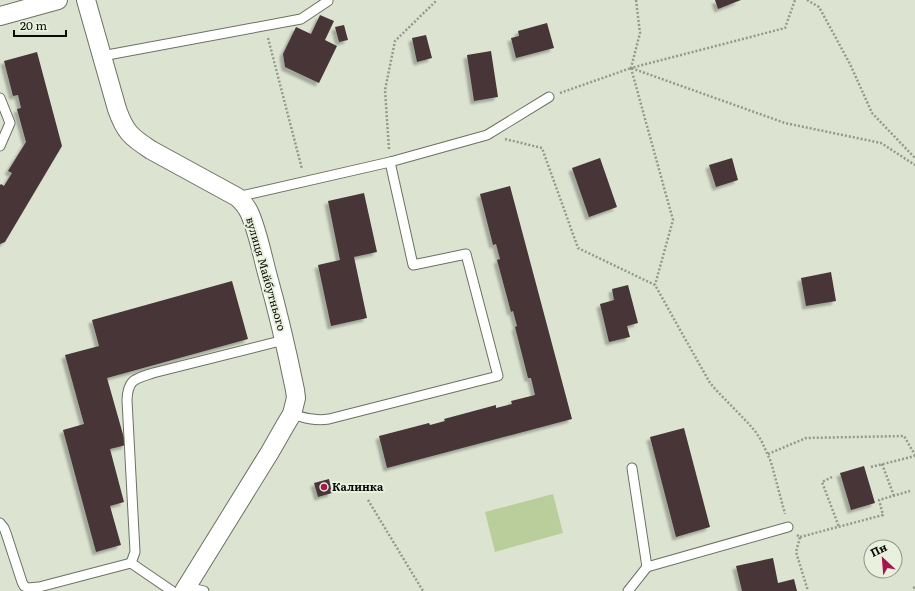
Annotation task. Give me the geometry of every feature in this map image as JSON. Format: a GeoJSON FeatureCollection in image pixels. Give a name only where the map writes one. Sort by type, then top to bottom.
{"type":"FeatureCollection","features":[{"type":"Feature","properties":{"kind":"street"},"geometry":{"type":"LineString","coordinates":[[0,16],[58,0]]}},
{"type":"Feature","properties":{"kind":"street","name":"вулиця Майбутнього"},"geometry":{"type":"LineString","coordinates":[[86,0],[121,120],[130,134],[151,150],[237,197],[246,207],[254,225],[284,340],[295,390],[296,398],[292,414],[187,590]]}},
{"type":"Feature","properties":{"kind":"lane"},"geometry":{"type":"LineString","coordinates":[[102,56],[301,19],[328,1]]}},
{"type":"Feature","properties":{"kind":"lane"},"geometry":{"type":"LineString","coordinates":[[237,197],[390,162],[487,134],[549,97]]}},
{"type":"Feature","properties":{"kind":"lane"},"geometry":{"type":"LineString","coordinates":[[0,98],[10,123],[0,146]]}},
{"type":"Feature","properties":{"kind":"lane"},"geometry":{"type":"LineString","coordinates":[[292,414],[313,420],[321,420],[498,376],[466,254],[413,265],[390,162]]}},
{"type":"Feature","properties":{"kind":"lane"},"geometry":{"type":"LineString","coordinates":[[131,563],[135,552],[127,400],[129,386],[136,379],[148,375],[284,340]]}},
{"type":"Feature","properties":{"kind":"lane"},"geometry":{"type":"LineString","coordinates":[[632,468],[647,567]]}},
{"type":"Feature","properties":{"kind":"lane"},"geometry":{"type":"LineString","coordinates":[[0,522],[6,533],[22,582],[24,586],[28,588],[49,585],[131,563],[187,590]]}},
{"type":"Feature","properties":{"kind":"lane"},"geometry":{"type":"LineString","coordinates":[[628,591],[647,567],[788,526]]}},
{"type":"Feature","properties":{"kind":"path"},"geometry":{"type":"LineString","coordinates":[[390,162],[385,90],[395,41],[437,0]]}},
{"type":"Feature","properties":{"kind":"path"},"geometry":{"type":"LineString","coordinates":[[636,0],[640,33],[631,68],[673,220],[655,285]]}},
{"type":"Feature","properties":{"kind":"path"},"geometry":{"type":"LineString","coordinates":[[549,97],[631,68],[785,28],[795,0]]}},
{"type":"Feature","properties":{"kind":"path"},"geometry":{"type":"LineString","coordinates":[[807,0],[819,7],[850,64],[872,113],[915,158]]}},
{"type":"Feature","properties":{"kind":"path"},"geometry":{"type":"LineString","coordinates":[[264,25],[306,181]]}},
{"type":"Feature","properties":{"kind":"path"},"geometry":{"type":"LineString","coordinates":[[631,68],[785,123],[881,143],[915,165]]}},
{"type":"Feature","properties":{"kind":"path"},"geometry":{"type":"LineString","coordinates":[[487,134],[542,148],[578,248],[655,285],[710,383],[755,431],[768,454],[788,526],[800,537]]}},
{"type":"Feature","properties":{"kind":"path"},"geometry":{"type":"LineString","coordinates":[[768,454],[806,438],[904,436],[915,455],[871,467]]}},
{"type":"Feature","properties":{"kind":"path"},"geometry":{"type":"LineString","coordinates":[[882,464],[894,496]]}},
{"type":"Feature","properties":{"kind":"path"},"geometry":{"type":"LineString","coordinates":[[832,477],[822,482],[839,527]]}},
{"type":"Feature","properties":{"kind":"path"},"geometry":{"type":"LineString","coordinates":[[800,537],[883,515],[879,500],[910,491]]}},
{"type":"Feature","properties":{"kind":"path"},"geometry":{"type":"LineString","coordinates":[[368,500],[422,591]]}},
{"type":"Feature","properties":{"kind":"path"},"geometry":{"type":"LineString","coordinates":[[800,537],[796,552],[808,591]]}},
{"type":"Feature","properties":{"kind":"green space"},"geometry":{"type":"Polygon","coordinates":[[[553,494],[563,533],[495,552],[485,512],[553,494]]]}},
{"type":"Feature","properties":{"kind":"building"},"geometry":{"type":"Polygon","coordinates":[[[715,0],[741,0],[718,9],[715,0]]]}},
{"type":"Feature","properties":{"kind":"building"},"geometry":{"type":"Polygon","coordinates":[[[320,15],[334,21],[325,40],[337,46],[319,83],[285,67],[283,54],[296,27],[311,34],[320,15]]]}},
{"type":"Feature","properties":{"kind":"building"},"geometry":{"type":"Polygon","coordinates":[[[547,23],[554,48],[516,58],[511,38],[519,36],[518,31],[547,23]]]}},
{"type":"Feature","properties":{"kind":"building"},"geometry":{"type":"Polygon","coordinates":[[[344,25],[348,40],[339,42],[335,27],[344,25]]]}},
{"type":"Feature","properties":{"kind":"building"},"geometry":{"type":"Polygon","coordinates":[[[426,35],[432,58],[417,62],[412,38],[426,35]]]}},
{"type":"Feature","properties":{"kind":"building"},"geometry":{"type":"Polygon","coordinates":[[[491,51],[498,97],[474,101],[467,55],[491,51]]]}},
{"type":"Feature","properties":{"kind":"building"},"geometry":{"type":"Polygon","coordinates":[[[37,52],[62,146],[5,242],[0,244],[0,185],[1,184],[4,186],[12,173],[8,171],[26,142],[17,109],[21,108],[18,95],[13,96],[4,61],[37,52]]]}},
{"type":"Feature","properties":{"kind":"building"},"geometry":{"type":"Polygon","coordinates":[[[600,158],[617,207],[589,217],[572,168],[600,158]]]}},
{"type":"Feature","properties":{"kind":"building"},"geometry":{"type":"Polygon","coordinates":[[[732,158],[738,180],[716,187],[709,165],[732,158]]]}},
{"type":"Feature","properties":{"kind":"building"},"geometry":{"type":"Polygon","coordinates":[[[510,186],[572,419],[387,468],[379,436],[429,423],[430,425],[445,421],[444,419],[496,405],[496,408],[512,404],[511,401],[535,395],[531,378],[528,378],[515,327],[517,326],[513,311],[511,312],[497,260],[500,259],[496,244],[493,245],[480,194],[510,186]]]}},
{"type":"Feature","properties":{"kind":"building"},"geometry":{"type":"Polygon","coordinates":[[[364,193],[377,252],[354,257],[367,318],[331,326],[318,265],[340,260],[328,201],[364,193]]]}},
{"type":"Feature","properties":{"kind":"building"},"geometry":{"type":"Polygon","coordinates":[[[831,272],[836,301],[806,306],[801,278],[831,272]]]}},
{"type":"Feature","properties":{"kind":"building"},"geometry":{"type":"Polygon","coordinates":[[[232,281],[248,339],[107,378],[126,445],[110,449],[124,502],[110,506],[121,545],[96,552],[63,430],[84,424],[65,355],[99,346],[92,320],[232,281]]]}},
{"type":"Feature","properties":{"kind":"building"},"geometry":{"type":"Polygon","coordinates":[[[628,285],[638,323],[627,326],[630,337],[609,342],[600,304],[614,300],[612,289],[628,285]]]}},
{"type":"Feature","properties":{"kind":"building"},"geometry":{"type":"Polygon","coordinates":[[[684,428],[710,527],[676,537],[650,437],[684,428]]]}},
{"type":"Feature","properties":{"kind":"building"},"geometry":{"type":"Polygon","coordinates":[[[864,466],[875,503],[851,510],[840,473],[864,466]]]}},
{"type":"Feature","properties":{"kind":"building"},"geometry":{"type":"Polygon","coordinates":[[[329,479],[332,493],[318,497],[314,483],[329,479]]]}},
{"type":"Feature","properties":{"kind":"building"},"geometry":{"type":"Polygon","coordinates":[[[773,558],[778,583],[794,579],[797,591],[742,591],[736,566],[773,558]]]}},
{"type":"Feature","properties":{"kind":"place","name":"Калинка"},"geometry":{"type":"Point","coordinates":[324,487]}}]}
